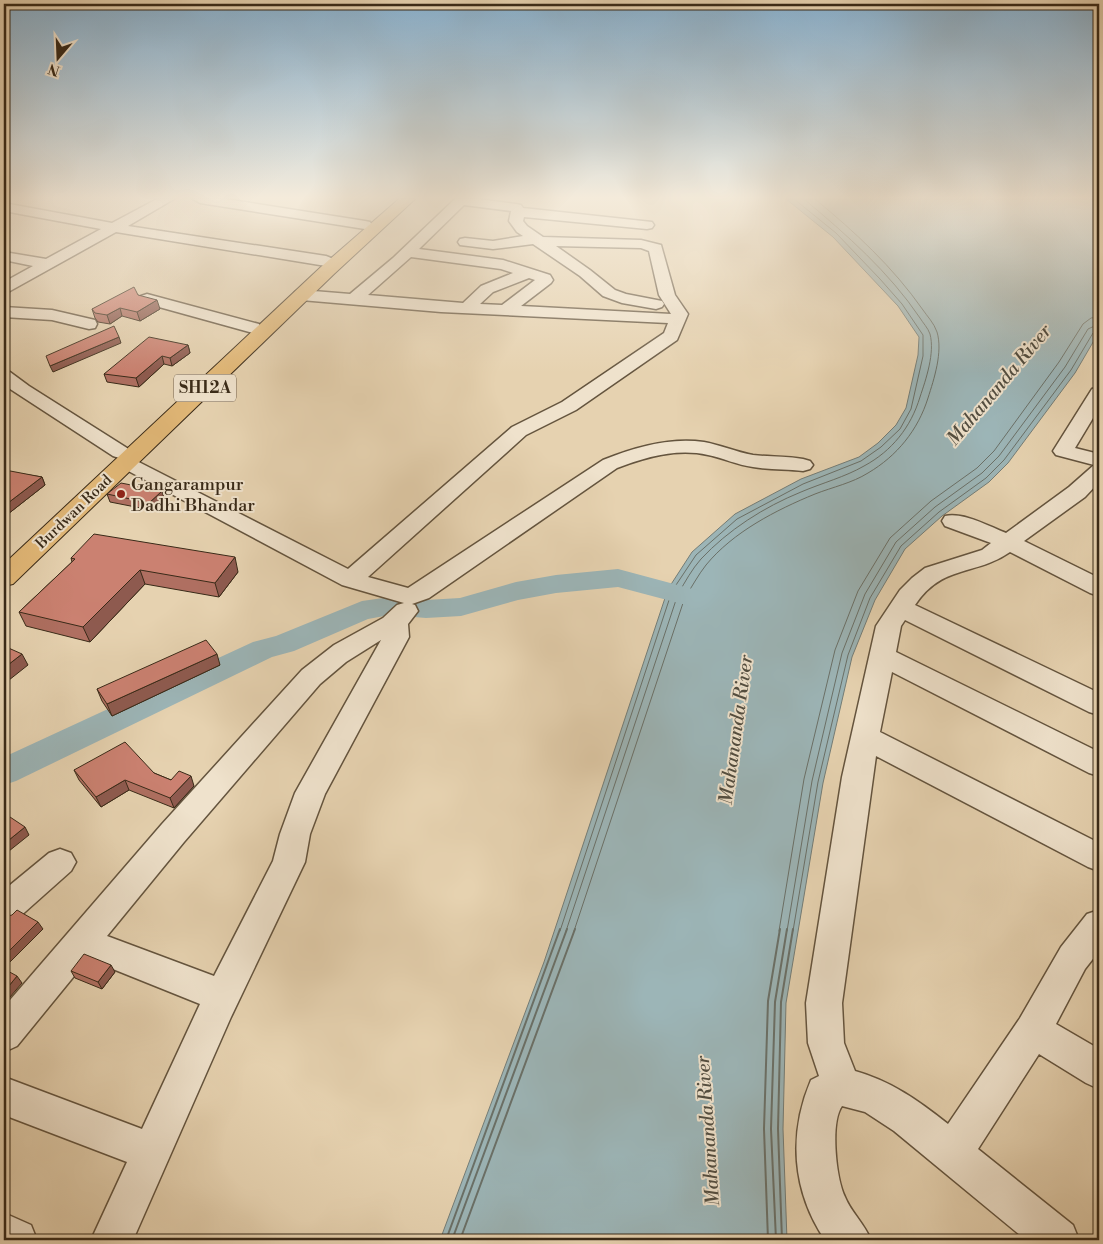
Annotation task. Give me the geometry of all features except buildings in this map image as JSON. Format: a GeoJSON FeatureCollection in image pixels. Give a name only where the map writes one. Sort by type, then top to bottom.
{"type":"FeatureCollection","features":[{"type":"Feature","properties":{"kind":"main road","name":"Burdwan Road"},"geometry":{"type":"LineString","coordinates":[[123,457],[253,328],[331,257]]}},
{"type":"Feature","properties":{"kind":"main road","name":"Burdwan Road"},"geometry":{"type":"LineString","coordinates":[[4,578],[62,514],[301,295],[338,257]]}},
{"type":"Feature","properties":{"kind":"main road","name":"Burdwan Road"},"geometry":{"type":"LineString","coordinates":[[4,559],[62,514]]}},
{"type":"Feature","properties":{"kind":"street"},"geometry":{"type":"LineString","coordinates":[[10,257],[48,264]]}},
{"type":"Feature","properties":{"kind":"street"},"geometry":{"type":"LineString","coordinates":[[4,288],[61,257]]}},
{"type":"Feature","properties":{"kind":"street"},"geometry":{"type":"LineString","coordinates":[[301,257],[326,261]]}},
{"type":"Feature","properties":{"kind":"street"},"geometry":{"type":"LineString","coordinates":[[354,298],[402,257]]}},
{"type":"Feature","properties":{"kind":"street"},"geometry":{"type":"LineString","coordinates":[[445,257],[502,265],[543,276],[546,279],[506,309]]}},
{"type":"Feature","properties":{"kind":"street"},"geometry":{"type":"LineString","coordinates":[[560,257],[615,296],[677,312]]}},
{"type":"Feature","properties":{"kind":"street"},"geometry":{"type":"LineString","coordinates":[[566,261],[574,257]]}},
{"type":"Feature","properties":{"kind":"street"},"geometry":{"type":"LineString","coordinates":[[350,580],[519,432],[568,406],[624,370],[671,336],[677,312],[667,295],[658,257]]}},
{"type":"Feature","properties":{"kind":"street"},"geometry":{"type":"LineString","coordinates":[[468,307],[487,290],[530,272]]}},
{"type":"Feature","properties":{"kind":"street"},"geometry":{"type":"LineString","coordinates":[[301,295],[434,306],[677,312]]}},
{"type":"Feature","properties":{"kind":"street"},"geometry":{"type":"LineString","coordinates":[[147,299],[253,328]]}},
{"type":"Feature","properties":{"kind":"street"},"geometry":{"type":"LineString","coordinates":[[4,312],[52,315],[89,324]]}},
{"type":"Feature","properties":{"kind":"street"},"geometry":{"type":"LineString","coordinates":[[4,376],[123,457],[405,609]]}},
{"type":"Feature","properties":{"kind":"street"},"geometry":{"type":"LineString","coordinates":[[4,402],[22,390]]}},
{"type":"Feature","properties":{"kind":"street"},"geometry":{"type":"LineString","coordinates":[[1099,393],[1064,451],[1099,460]]}},
{"type":"Feature","properties":{"kind":"street"},"geometry":{"type":"LineString","coordinates":[[4,1034],[173,833],[311,677],[325,664],[405,609],[420,592],[610,464],[625,458],[660,448],[686,446],[706,448],[756,461],[803,465]]}},
{"type":"Feature","properties":{"kind":"street"},"geometry":{"type":"LineString","coordinates":[[842,1087],[826,1043],[824,1003],[857,777],[889,626],[920,584],[933,574],[990,555],[1078,492],[1099,470]]}},
{"type":"Feature","properties":{"kind":"street"},"geometry":{"type":"LineString","coordinates":[[1078,492],[1099,494]]}},
{"type":"Feature","properties":{"kind":"street"},"geometry":{"type":"LineString","coordinates":[[953,520],[1009,542],[1099,588]]}},
{"type":"Feature","properties":{"kind":"street"},"geometry":{"type":"LineString","coordinates":[[901,608],[1099,705]]}},
{"type":"Feature","properties":{"kind":"street"},"geometry":{"type":"LineString","coordinates":[[112,1240],[223,996],[289,862],[295,834],[310,793],[396,637],[405,609]]}},
{"type":"Feature","properties":{"kind":"street"},"geometry":{"type":"LineString","coordinates":[[882,656],[1099,765]]}},
{"type":"Feature","properties":{"kind":"street"},"geometry":{"type":"LineString","coordinates":[[865,737],[1099,858]]}},
{"type":"Feature","properties":{"kind":"street"},"geometry":{"type":"LineString","coordinates":[[4,910],[60,862]]}},
{"type":"Feature","properties":{"kind":"street"},"geometry":{"type":"LineString","coordinates":[[952,1153],[1033,1030],[1073,958],[1099,925]]}},
{"type":"Feature","properties":{"kind":"street"},"geometry":{"type":"LineString","coordinates":[[83,942],[223,996]]}},
{"type":"Feature","properties":{"kind":"street"},"geometry":{"type":"LineString","coordinates":[[1033,1030],[1099,1070]]}},
{"type":"Feature","properties":{"kind":"street"},"geometry":{"type":"LineString","coordinates":[[850,1240],[827,1207],[815,1160],[818,1123],[824,1093],[842,1087],[873,1095],[908,1117],[1058,1240]]}},
{"type":"Feature","properties":{"kind":"street"},"geometry":{"type":"LineString","coordinates":[[4,1096],[152,1152]]}},
{"type":"Feature","properties":{"kind":"street"},"geometry":{"type":"LineString","coordinates":[[4,1234],[16,1240]]}},
{"type":"Feature","properties":{"kind":"water","name":"Mahananda River"},"geometry":{"type":"Polygon","coordinates":[[[852,257],[1099,257],[1099,332],[1075,373],[1008,463],[989,482],[942,516],[905,549],[875,600],[852,657],[823,783],[786,1003],[783,1129],[787,1240],[440,1240],[544,962],[668,589],[692,552],[735,514],[801,479],[859,457],[878,443],[896,425],[906,408],[918,355],[919,337],[898,306],[852,257]]]}},
{"type":"Feature","properties":{"kind":"waterway"},"geometry":{"type":"LineString","coordinates":[[4,772],[263,649],[284,644],[362,610],[390,606],[426,609],[461,607],[516,591],[556,584],[618,578],[705,601]]}},
{"type":"Feature","properties":{"kind":"place","name":"Gangarampur Dadhi Bhandar"},"geometry":{"type":"Point","coordinates":[121,494]}}]}
